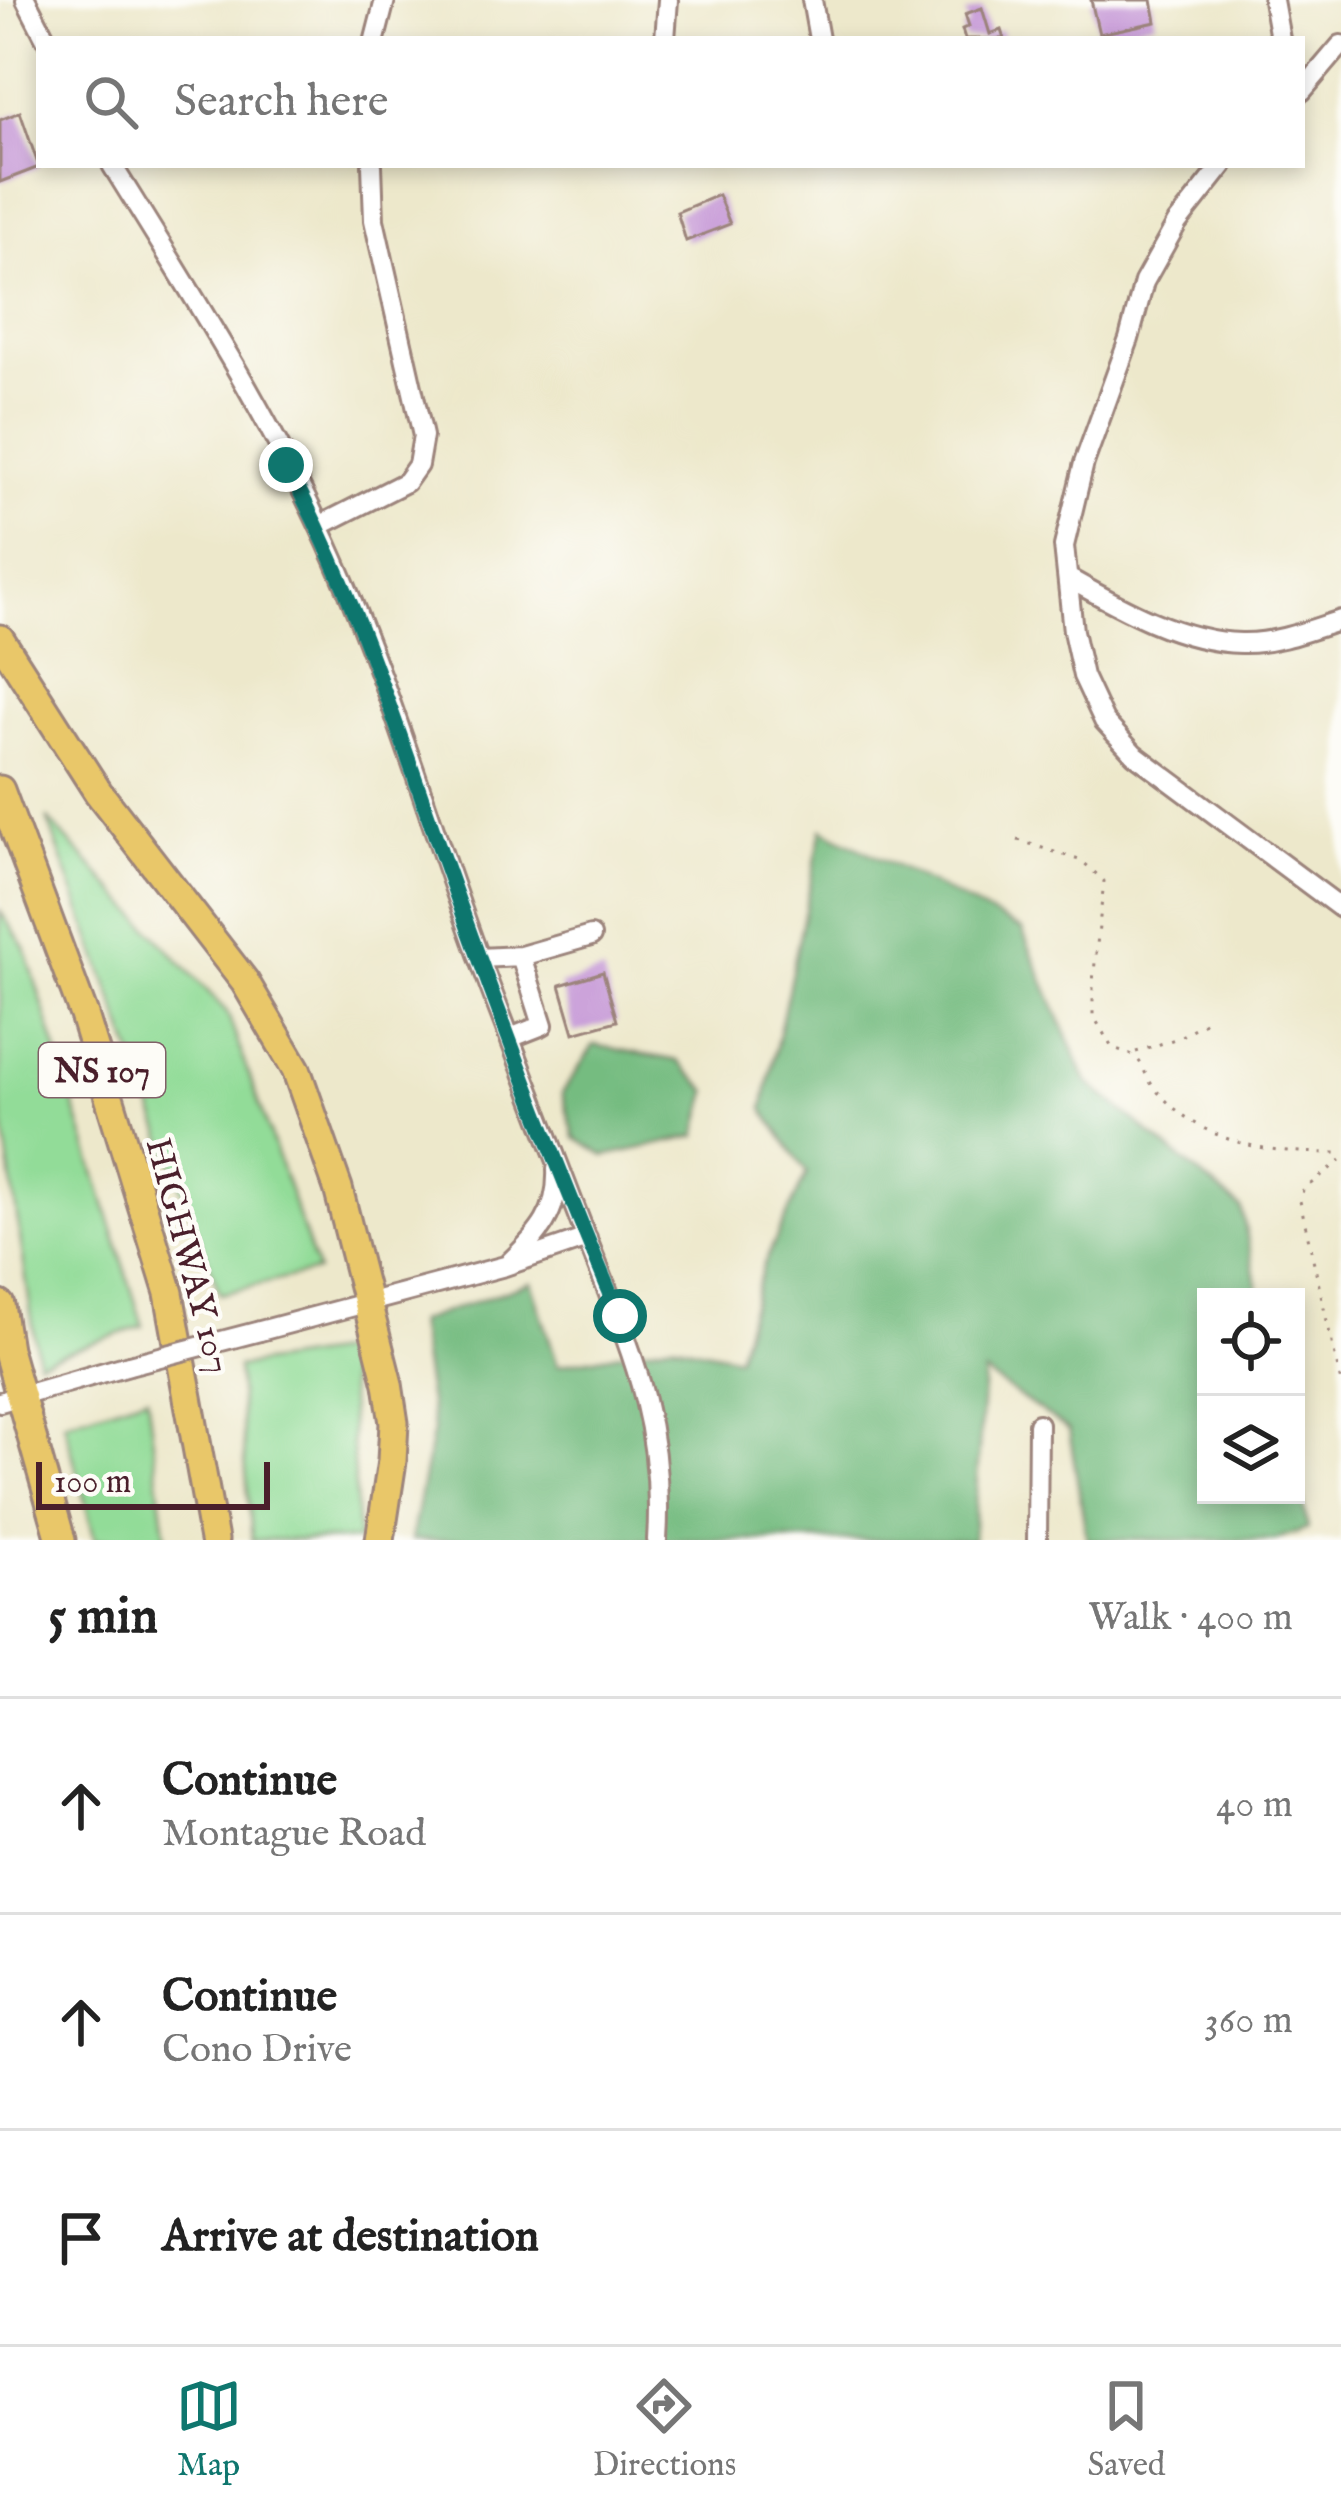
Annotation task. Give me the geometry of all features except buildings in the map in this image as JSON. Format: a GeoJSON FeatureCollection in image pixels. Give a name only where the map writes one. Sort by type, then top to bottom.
{"type":"FeatureCollection","features":[{"type":"Feature","properties":{"kind":"highway"},"geometry":{"type":"LineString","coordinates":[[0,639],[98,792],[245,982],[296,1069],[338,1188],[394,1423],[380,1540]]}},
{"type":"Feature","properties":{"kind":"highway","name":"HIGHWAY 107"},"geometry":{"type":"LineString","coordinates":[[0,790],[84,1015],[170,1292],[214,1540]]}},
{"type":"Feature","properties":{"kind":"highway"},"geometry":{"type":"LineString","coordinates":[[0,1305],[11,1400],[61,1540]]}},
{"type":"Feature","properties":{"kind":"street"},"geometry":{"type":"LineString","coordinates":[[26,0],[44,36]]}},
{"type":"Feature","properties":{"kind":"street"},"geometry":{"type":"LineString","coordinates":[[376,36],[385,0]]}},
{"type":"Feature","properties":{"kind":"street"},"geometry":{"type":"LineString","coordinates":[[664,36],[668,0]]}},
{"type":"Feature","properties":{"kind":"street"},"geometry":{"type":"LineString","coordinates":[[812,0],[818,36]]}},
{"type":"Feature","properties":{"kind":"street"},"geometry":{"type":"LineString","coordinates":[[1273,0],[1279,36]]}},
{"type":"Feature","properties":{"kind":"street"},"geometry":{"type":"LineString","coordinates":[[1305,87],[1341,45]]}},
{"type":"Feature","properties":{"kind":"street"},"geometry":{"type":"LineString","coordinates":[[114,168],[210,322],[319,526],[354,608],[478,958],[620,1316],[649,1405],[658,1472],[657,1540]]}},
{"type":"Feature","properties":{"kind":"street"},"geometry":{"type":"LineString","coordinates":[[319,526],[406,482],[418,465],[423,436],[374,220],[372,168]]}},
{"type":"Feature","properties":{"kind":"street"},"geometry":{"type":"LineString","coordinates":[[1221,168],[1177,224],[1137,300],[1129,339],[1084,463],[1064,546],[1073,631],[1083,676],[1104,721],[1135,754],[1341,908]]}},
{"type":"Feature","properties":{"kind":"street"},"geometry":{"type":"LineString","coordinates":[[1068,578],[1131,614],[1225,641],[1273,639],[1341,620]]}},
{"type":"Feature","properties":{"kind":"street"},"geometry":{"type":"LineString","coordinates":[[478,958],[521,956],[591,936]]}},
{"type":"Feature","properties":{"kind":"street"},"geometry":{"type":"LineString","coordinates":[[510,1038],[543,1025],[521,956]]}},
{"type":"Feature","properties":{"kind":"street"},"geometry":{"type":"LineString","coordinates":[[506,1266],[549,1219],[558,1186],[557,1158]]}},
{"type":"Feature","properties":{"kind":"street"},"geometry":{"type":"LineString","coordinates":[[11,1400],[506,1266],[587,1238]]}},
{"type":"Feature","properties":{"kind":"street"},"geometry":{"type":"LineString","coordinates":[[1037,1540],[1038,1424]]}},
{"type":"Feature","properties":{"kind":"path"},"geometry":{"type":"LineString","coordinates":[[1018,839],[1082,861],[1104,881],[1093,1016],[1112,1048],[1134,1053],[1178,1038],[1206,1021]]}},
{"type":"Feature","properties":{"kind":"path"},"geometry":{"type":"LineString","coordinates":[[1134,1053],[1156,1090],[1222,1140],[1341,1157]]}},
{"type":"Feature","properties":{"kind":"path"},"geometry":{"type":"LineString","coordinates":[[1341,1157],[1303,1190],[1300,1201],[1341,1383]]}},
{"type":"Feature","properties":{"kind":"green space"},"geometry":{"type":"Polygon","coordinates":[[[47,818],[227,1012],[317,1271],[220,1294],[47,818]]]}},
{"type":"Feature","properties":{"kind":"green space"},"geometry":{"type":"Polygon","coordinates":[[[822,829],[1022,930],[1087,1082],[1241,1208],[1258,1288],[1197,1288],[1197,1504],[1303,1504],[1308,1528],[1274,1540],[1087,1540],[1069,1430],[984,1373],[973,1540],[411,1540],[433,1430],[417,1322],[531,1282],[558,1365],[672,1343],[737,1357],[763,1266],[807,1173],[763,1109],[822,829]]]}},
{"type":"Feature","properties":{"kind":"green space"},"geometry":{"type":"Polygon","coordinates":[[[0,911],[25,948],[143,1326],[38,1361],[0,1100],[0,911]]]}},
{"type":"Feature","properties":{"kind":"green space"},"geometry":{"type":"Polygon","coordinates":[[[594,1045],[678,1061],[708,1091],[697,1136],[605,1156],[575,1138],[562,1093],[594,1045]]]}},
{"type":"Feature","properties":{"kind":"green space"},"geometry":{"type":"Polygon","coordinates":[[[346,1351],[358,1540],[252,1540],[237,1367],[346,1351]]]}},
{"type":"Feature","properties":{"kind":"green space"},"geometry":{"type":"Polygon","coordinates":[[[147,1396],[166,1540],[95,1540],[64,1422],[147,1396]]]}},
{"type":"Feature","properties":{"kind":"route"},"geometry":{"type":"LineString","coordinates":[[286,465],[319,526],[354,608],[478,958],[620,1316]]}}]}
